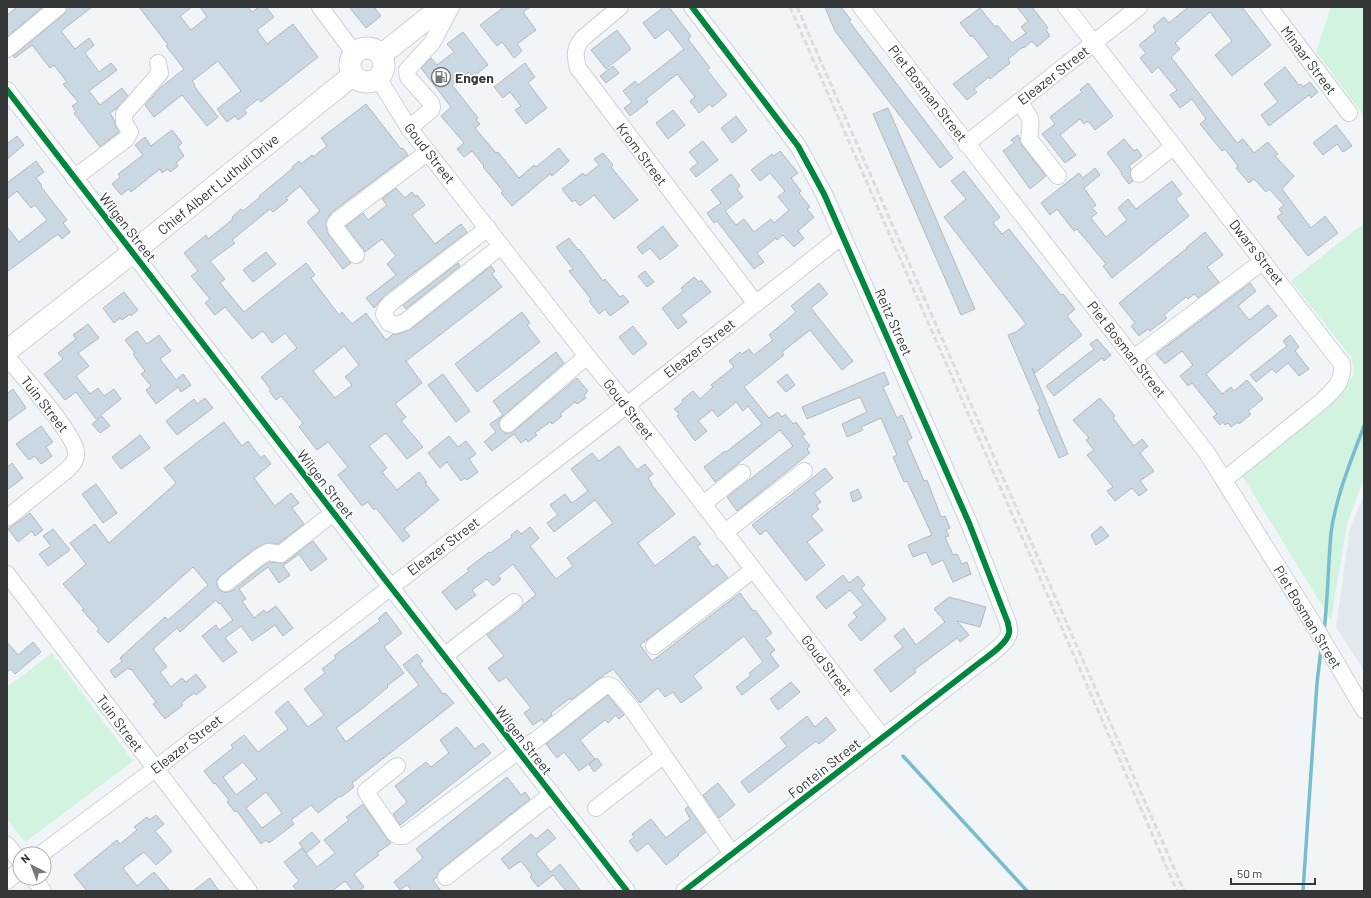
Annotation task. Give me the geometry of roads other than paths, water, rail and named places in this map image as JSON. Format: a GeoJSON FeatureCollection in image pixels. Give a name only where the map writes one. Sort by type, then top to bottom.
{"type":"FeatureCollection","features":[{"type":"Feature","properties":{"kind":"main road"},"geometry":{"type":"LineString","coordinates":[[381,55],[442,7]]}},
{"type":"Feature","properties":{"kind":"main road"},"geometry":{"type":"LineString","coordinates":[[365,48],[377,51],[381,55],[384,66],[378,78],[369,82],[358,79],[354,75],[350,64],[355,54],[365,48]]}},
{"type":"Feature","properties":{"kind":"main road","name":"Chief Albert Luthuli Drive"},"geometry":{"type":"LineString","coordinates":[[7,351],[354,75]]}},
{"type":"Feature","properties":{"kind":"street"},"geometry":{"type":"LineString","coordinates":[[7,49],[58,7]]}},
{"type":"Feature","properties":{"kind":"street"},"geometry":{"type":"LineString","coordinates":[[320,7],[355,54]]}},
{"type":"Feature","properties":{"kind":"street"},"geometry":{"type":"LineString","coordinates":[[409,128],[431,110],[432,107],[431,103],[408,77],[407,70],[432,43],[451,7]]}},
{"type":"Feature","properties":{"kind":"street","name":"Krom Street"},"geometry":{"type":"LineString","coordinates":[[620,7],[577,44],[575,55],[578,68],[756,304]]}},
{"type":"Feature","properties":{"kind":"street","name":"Reitz Street"},"geometry":{"type":"LineString","coordinates":[[692,7],[798,146],[824,194],[969,523],[1008,623],[1009,632],[1006,640],[979,663]]}},
{"type":"Feature","properties":{"kind":"street","name":"Piet Bosman Street"},"geometry":{"type":"LineString","coordinates":[[861,7],[1207,453],[1311,620],[1364,710]]}},
{"type":"Feature","properties":{"kind":"street","name":"Dwars Street"},"geometry":{"type":"LineString","coordinates":[[1066,7],[1169,150],[1263,261],[1336,354],[1342,364],[1343,371],[1336,388],[1224,480]]}},
{"type":"Feature","properties":{"kind":"street","name":"Eleazer Street"},"geometry":{"type":"LineString","coordinates":[[966,144],[1140,7]]}},
{"type":"Feature","properties":{"kind":"street","name":"Minaar Street"},"geometry":{"type":"LineString","coordinates":[[1268,7],[1350,113]]}},
{"type":"Feature","properties":{"kind":"street"},"geometry":{"type":"LineString","coordinates":[[74,178],[126,139],[130,132],[124,122],[124,114],[160,73],[158,63]]}},
{"type":"Feature","properties":{"kind":"street","name":"Goud Street"},"geometry":{"type":"LineString","coordinates":[[378,78],[409,128],[586,356],[627,405],[882,738]]}},
{"type":"Feature","properties":{"kind":"street","name":"Wilgen Street"},"geometry":{"type":"LineString","coordinates":[[7,90],[627,891]]}},
{"type":"Feature","properties":{"kind":"street"},"geometry":{"type":"LineString","coordinates":[[1019,102],[1032,122],[1029,139],[1058,176]]}},
{"type":"Feature","properties":{"kind":"street"},"geometry":{"type":"LineString","coordinates":[[1139,174],[1169,150]]}},
{"type":"Feature","properties":{"kind":"street"},"geometry":{"type":"LineString","coordinates":[[356,255],[336,229],[335,224],[338,220],[428,152]]}},
{"type":"Feature","properties":{"kind":"street"},"geometry":{"type":"LineString","coordinates":[[488,228],[392,302],[386,308],[384,314],[389,323],[396,325],[405,322],[501,246]]}},
{"type":"Feature","properties":{"kind":"street","name":"Eleazer Street"},"geometry":{"type":"LineString","coordinates":[[52,846],[155,769],[390,586],[627,405],[842,236]]}},
{"type":"Feature","properties":{"kind":"street"},"geometry":{"type":"LineString","coordinates":[[1134,358],[1263,261]]}},
{"type":"Feature","properties":{"kind":"street"},"geometry":{"type":"LineString","coordinates":[[508,424],[573,369],[586,356]]}},
{"type":"Feature","properties":{"kind":"street","name":"Tuin Street"},"geometry":{"type":"LineString","coordinates":[[7,357],[63,426],[72,439],[77,456],[74,463],[67,470],[7,518]]}},
{"type":"Feature","properties":{"kind":"street"},"geometry":{"type":"LineString","coordinates":[[724,533],[804,471]]}},
{"type":"Feature","properties":{"kind":"street"},"geometry":{"type":"LineString","coordinates":[[703,504],[742,473]]}},
{"type":"Feature","properties":{"kind":"street"},"geometry":{"type":"LineString","coordinates":[[226,583],[268,552],[281,554],[333,513]]}},
{"type":"Feature","properties":{"kind":"street"},"geometry":{"type":"LineString","coordinates":[[654,646],[753,570]]}},
{"type":"Feature","properties":{"kind":"street","name":"Tuin Street"},"geometry":{"type":"LineString","coordinates":[[7,574],[249,891]]}},
{"type":"Feature","properties":{"kind":"street"},"geometry":{"type":"LineString","coordinates":[[444,656],[514,602]]}},
{"type":"Feature","properties":{"kind":"street","name":"Fontein Street"},"geometry":{"type":"LineString","coordinates":[[684,891],[979,663]]}},
{"type":"Feature","properties":{"kind":"street"},"geometry":{"type":"LineString","coordinates":[[397,766],[366,791],[394,834],[404,836],[518,751],[536,740],[603,686],[608,685],[613,687],[631,708],[732,854]]}},
{"type":"Feature","properties":{"kind":"street"},"geometry":{"type":"LineString","coordinates":[[596,808],[663,756]]}},
{"type":"Feature","properties":{"kind":"street"},"geometry":{"type":"LineString","coordinates":[[446,877],[552,794]]}},
{"type":"Feature","properties":{"kind":"waterway"},"geometry":{"type":"LineString","coordinates":[[1324,631],[1333,519],[1344,479],[1364,426]]}},
{"type":"Feature","properties":{"kind":"waterway"},"geometry":{"type":"LineString","coordinates":[[1303,891],[1317,683],[1321,649]]}},
{"type":"Feature","properties":{"kind":"waterway"},"geometry":{"type":"LineString","coordinates":[[903,756],[1027,891]]}},
{"type":"Feature","properties":{"kind":"railway"},"geometry":{"type":"LineString","coordinates":[[790,7],[1177,891]]}},
{"type":"Feature","properties":{"kind":"railway"},"geometry":{"type":"LineString","coordinates":[[797,7],[1184,891]]}},
{"type":"Feature","properties":{"kind":"place","name":"Engen"},"geometry":{"type":"Point","coordinates":[441,77]}}]}
